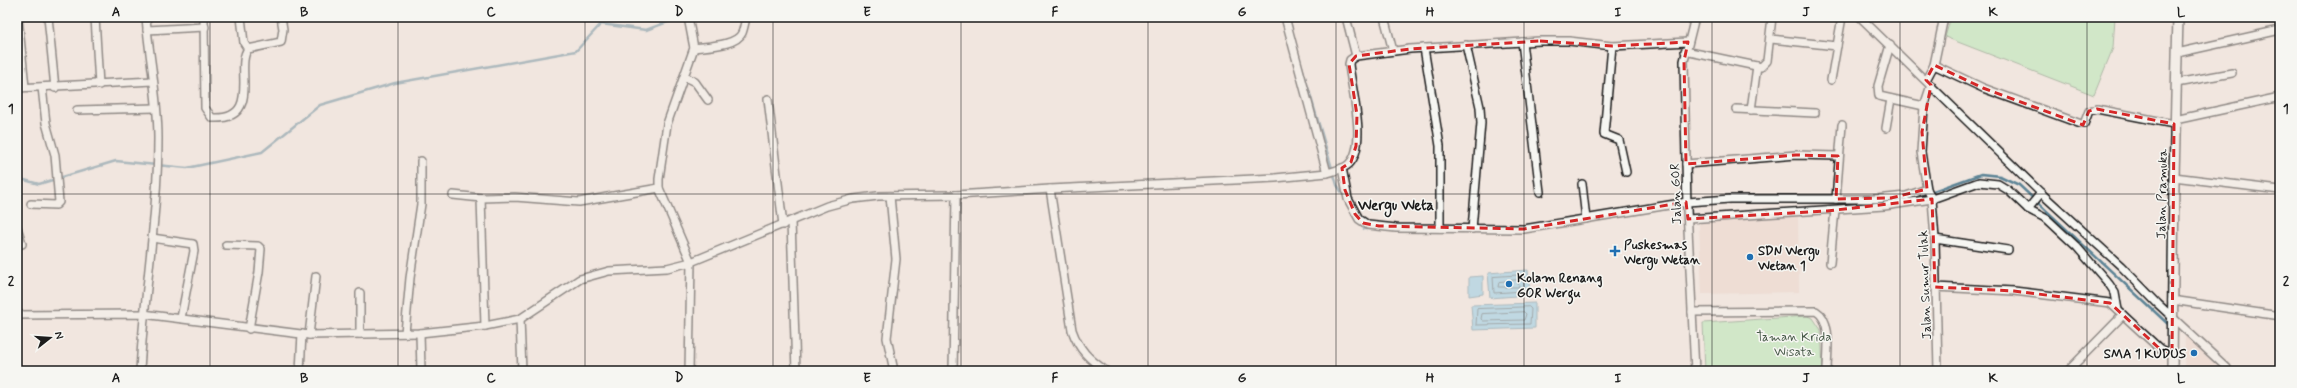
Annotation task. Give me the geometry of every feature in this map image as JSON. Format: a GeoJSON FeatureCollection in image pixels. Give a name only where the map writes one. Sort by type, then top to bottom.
{"type":"FeatureCollection","features":[{"type":"Feature","properties":{"kind":"main road","name":"Jalan Pramuka"},"geometry":{"type":"LineString","coordinates":[[2172,371],[2174,177],[2178,17]]}},
{"type":"Feature","properties":{"kind":"street"},"geometry":{"type":"LineString","coordinates":[[18,17],[25,87]]}},
{"type":"Feature","properties":{"kind":"street"},"geometry":{"type":"LineString","coordinates":[[48,17],[55,88]]}},
{"type":"Feature","properties":{"kind":"street"},"geometry":{"type":"LineString","coordinates":[[95,17],[99,85]]}},
{"type":"Feature","properties":{"kind":"street"},"geometry":{"type":"LineString","coordinates":[[140,371],[143,314],[152,238],[158,157],[156,108],[146,17]]}},
{"type":"Feature","properties":{"kind":"street"},"geometry":{"type":"LineString","coordinates":[[204,17],[205,108],[212,118],[228,116],[243,102],[245,59],[248,49]]}},
{"type":"Feature","properties":{"kind":"street"},"geometry":{"type":"LineString","coordinates":[[241,17],[244,43],[248,49]]}},
{"type":"Feature","properties":{"kind":"street"},"geometry":{"type":"LineString","coordinates":[[248,49],[281,42],[283,29],[281,17]]}},
{"type":"Feature","properties":{"kind":"street"},"geometry":{"type":"LineString","coordinates":[[694,48],[731,42],[742,34],[746,17]]}},
{"type":"Feature","properties":{"kind":"street"},"geometry":{"type":"LineString","coordinates":[[1285,17],[1328,172]]}},
{"type":"Feature","properties":{"kind":"street"},"geometry":{"type":"LineString","coordinates":[[1346,17],[1356,56]]}},
{"type":"Feature","properties":{"kind":"street"},"geometry":{"type":"LineString","coordinates":[[1384,17],[1393,51]]}},
{"type":"Feature","properties":{"kind":"street","name":"Jalan GOR"},"geometry":{"type":"LineString","coordinates":[[1695,17],[1685,51],[1687,204],[1695,371]]}},
{"type":"Feature","properties":{"kind":"street"},"geometry":{"type":"LineString","coordinates":[[1685,51],[1757,66],[1764,65],[1767,62],[1772,17]]}},
{"type":"Feature","properties":{"kind":"street"},"geometry":{"type":"LineString","coordinates":[[1831,80],[1842,17]]}},
{"type":"Feature","properties":{"kind":"street"},"geometry":{"type":"LineString","coordinates":[[1860,17],[1928,82],[2040,195],[2122,266],[2158,304],[2172,314],[2227,368]]}},
{"type":"Feature","properties":{"kind":"street","name":"Jalan Sumur Tulak"},"geometry":{"type":"LineString","coordinates":[[1938,371],[1935,239],[1930,194],[1921,152],[1924,106],[1928,82],[1934,65],[1944,17]]}},
{"type":"Feature","properties":{"kind":"street"},"geometry":{"type":"LineString","coordinates":[[689,20],[694,48],[685,77],[667,124],[659,188],[691,262],[689,371]]}},
{"type":"Feature","properties":{"kind":"street"},"geometry":{"type":"LineString","coordinates":[[147,30],[205,26]]}},
{"type":"Feature","properties":{"kind":"street"},"geometry":{"type":"LineString","coordinates":[[2177,53],[2280,30]]}},
{"type":"Feature","properties":{"kind":"street"},"geometry":{"type":"LineString","coordinates":[[1770,39],[1837,46]]}},
{"type":"Feature","properties":{"kind":"street"},"geometry":{"type":"LineString","coordinates":[[17,315],[143,314],[181,318],[249,329],[306,335],[420,333],[485,326],[520,319],[580,280],[609,271],[667,268],[691,262],[827,206],[854,199],[890,196],[956,195],[1275,178],[1328,172],[1340,169],[1351,162],[1356,146],[1356,115],[1349,64],[1350,60],[1356,56],[1424,48],[1522,42],[1570,41],[1612,46],[1688,42]]}},
{"type":"Feature","properties":{"kind":"street"},"geometry":{"type":"LineString","coordinates":[[1522,42],[1540,192]]}},
{"type":"Feature","properties":{"kind":"street"},"geometry":{"type":"LineString","coordinates":[[1466,45],[1480,107],[1481,123],[1472,229]]}},
{"type":"Feature","properties":{"kind":"street"},"geometry":{"type":"LineString","coordinates":[[1612,46],[1604,134],[1619,140],[1626,172]]}},
{"type":"Feature","properties":{"kind":"street"},"geometry":{"type":"LineString","coordinates":[[1890,46],[1878,90],[1879,96],[1924,106]]}},
{"type":"Feature","properties":{"kind":"street"},"geometry":{"type":"LineString","coordinates":[[1424,48],[1440,146],[1440,228]]}},
{"type":"Feature","properties":{"kind":"street"},"geometry":{"type":"LineString","coordinates":[[1934,65],[1983,88],[2081,124],[2084,124],[2089,111],[2097,109],[2175,122],[2280,98]]}},
{"type":"Feature","properties":{"kind":"street"},"geometry":{"type":"LineString","coordinates":[[1751,110],[1757,66]]}},
{"type":"Feature","properties":{"kind":"street"},"geometry":{"type":"LineString","coordinates":[[2176,83],[2232,73]]}},
{"type":"Feature","properties":{"kind":"street"},"geometry":{"type":"LineString","coordinates":[[685,77],[695,82],[708,100]]}},
{"type":"Feature","properties":{"kind":"street"},"geometry":{"type":"LineString","coordinates":[[17,88],[55,88],[153,81]]}},
{"type":"Feature","properties":{"kind":"street"},"geometry":{"type":"LineString","coordinates":[[31,204],[56,205],[60,202],[55,154],[51,135],[46,123],[42,87]]}},
{"type":"Feature","properties":{"kind":"street"},"geometry":{"type":"LineString","coordinates":[[768,99],[783,225]]}},
{"type":"Feature","properties":{"kind":"street"},"geometry":{"type":"LineString","coordinates":[[1886,128],[1891,99]]}},
{"type":"Feature","properties":{"kind":"street"},"geometry":{"type":"LineString","coordinates":[[77,110],[156,108]]}},
{"type":"Feature","properties":{"kind":"street"},"geometry":{"type":"LineString","coordinates":[[1736,109],[1815,113]]}},
{"type":"Feature","properties":{"kind":"street"},"geometry":{"type":"LineString","coordinates":[[1836,199],[1838,156],[1842,125]]}},
{"type":"Feature","properties":{"kind":"street"},"geometry":{"type":"LineString","coordinates":[[1686,164],[1796,155],[1838,156]]}},
{"type":"Feature","properties":{"kind":"street"},"geometry":{"type":"LineString","coordinates":[[405,333],[410,278],[421,204],[421,161]]}},
{"type":"Feature","properties":{"kind":"street"},"geometry":{"type":"LineString","coordinates":[[1340,169],[1348,199],[1363,223],[1396,228],[1524,229],[1687,204],[1730,199],[1892,198],[1930,194]]}},
{"type":"Feature","properties":{"kind":"street"},"geometry":{"type":"LineString","coordinates":[[2174,177],[2280,190]]}},
{"type":"Feature","properties":{"kind":"street"},"geometry":{"type":"LineString","coordinates":[[1688,219],[1835,210],[1930,194],[1979,182],[1998,184],[2008,190],[2029,208],[2047,219],[2102,275],[2115,293],[2122,314]]}},
{"type":"Feature","properties":{"kind":"street"},"geometry":{"type":"LineString","coordinates":[[1582,184],[1586,219]]}},
{"type":"Feature","properties":{"kind":"street"},"geometry":{"type":"LineString","coordinates":[[453,195],[481,198],[515,198],[579,202],[659,188]]}},
{"type":"Feature","properties":{"kind":"street"},"geometry":{"type":"LineString","coordinates":[[1050,189],[1072,330],[1077,344],[1086,357],[1106,371]]}},
{"type":"Feature","properties":{"kind":"street"},"geometry":{"type":"LineString","coordinates":[[952,371],[956,195]]}},
{"type":"Feature","properties":{"kind":"street"},"geometry":{"type":"LineString","coordinates":[[2029,208],[2040,195]]}},
{"type":"Feature","properties":{"kind":"street"},"geometry":{"type":"LineString","coordinates":[[890,196],[896,259],[887,338],[894,371]]}},
{"type":"Feature","properties":{"kind":"street"},"geometry":{"type":"LineString","coordinates":[[481,198],[485,326]]}},
{"type":"Feature","properties":{"kind":"street"},"geometry":{"type":"LineString","coordinates":[[1830,263],[1835,210]]}},
{"type":"Feature","properties":{"kind":"street"},"geometry":{"type":"LineString","coordinates":[[791,222],[796,371]]}},
{"type":"Feature","properties":{"kind":"street"},"geometry":{"type":"LineString","coordinates":[[17,227],[22,244]]}},
{"type":"Feature","properties":{"kind":"street"},"geometry":{"type":"LineString","coordinates":[[152,238],[193,244],[194,251],[181,318]]}},
{"type":"Feature","properties":{"kind":"street"},"geometry":{"type":"LineString","coordinates":[[1935,239],[2008,250]]}},
{"type":"Feature","properties":{"kind":"street"},"geometry":{"type":"LineString","coordinates":[[226,245],[258,246],[261,249],[260,272],[249,329]]}},
{"type":"Feature","properties":{"kind":"street"},"geometry":{"type":"LineString","coordinates":[[300,371],[316,276]]}},
{"type":"Feature","properties":{"kind":"street"},"geometry":{"type":"LineString","coordinates":[[1935,287],[2014,291],[2105,302],[2122,314],[2160,349],[2172,355]]}},
{"type":"Feature","properties":{"kind":"street"},"geometry":{"type":"LineString","coordinates":[[360,293],[360,334]]}},
{"type":"Feature","properties":{"kind":"street"},"geometry":{"type":"LineString","coordinates":[[2172,300],[2280,316]]}},
{"type":"Feature","properties":{"kind":"street"},"geometry":{"type":"LineString","coordinates":[[1692,312],[1816,311],[1823,315],[1826,323],[1827,371]]}},
{"type":"Feature","properties":{"kind":"street"},"geometry":{"type":"LineString","coordinates":[[2068,371],[2122,314]]}},
{"type":"Feature","properties":{"kind":"street"},"geometry":{"type":"LineString","coordinates":[[520,319],[522,371]]}},
{"type":"Feature","properties":{"kind":"street"},"geometry":{"type":"LineString","coordinates":[[420,333],[421,371]]}},
{"type":"Feature","properties":{"kind":"highlighted area"},"geometry":{"type":"Polygon","coordinates":[[[1540,41],[1612,46],[1688,42],[1684,61],[1686,164],[1796,155],[1838,156],[1836,199],[1891,198],[1927,189],[1922,132],[1931,85],[1926,80],[1934,65],[1983,88],[2083,125],[2089,111],[2097,109],[2174,124],[2172,355],[2160,349],[2110,303],[2014,291],[1935,287],[1932,199],[1827,211],[1688,219],[1686,202],[1524,229],[1379,226],[1363,223],[1355,214],[1345,190],[1342,168],[1351,162],[1356,146],[1357,115],[1349,64],[1356,56],[1410,49],[1540,41]]]}},
{"type":"Feature","properties":{"kind":"shaded area","name":"SDN Wergu Wetan 1"},"geometry":{"type":"Polygon","coordinates":[[[1798,212],[1799,292],[1702,294],[1699,223],[1798,212]]]}},
{"type":"Feature","properties":{"kind":"shaded area","name":"SMA 1 KUDUS"},"geometry":{"type":"Polygon","coordinates":[[[2185,335],[2222,371],[2184,371],[2185,335]]]}},
{"type":"Feature","properties":{"kind":"green space"},"geometry":{"type":"Polygon","coordinates":[[[1951,17],[2115,17],[2113,48],[2094,95],[1945,37],[1951,17]]]}},
{"type":"Feature","properties":{"kind":"green space","name":"Taman Krida Wisata"},"geometry":{"type":"Polygon","coordinates":[[[1807,316],[1813,318],[1821,330],[1823,371],[1705,371],[1703,323],[1807,316]]]}},
{"type":"Feature","properties":{"kind":"water","name":"Kolam Renang GOR Wergu"},"geometry":{"type":"Polygon","coordinates":[[[1528,270],[1530,295],[1490,298],[1488,273],[1528,270]]]}},
{"type":"Feature","properties":{"kind":"water"},"geometry":{"type":"Polygon","coordinates":[[[1483,276],[1483,294],[1469,296],[1469,277],[1483,276]]]}},
{"type":"Feature","properties":{"kind":"water"},"geometry":{"type":"Polygon","coordinates":[[[1535,303],[1535,328],[1473,330],[1471,305],[1535,303]]]}},
{"type":"Feature","properties":{"kind":"waterway"},"geometry":{"type":"LineString","coordinates":[[17,178],[39,184],[116,161],[187,168],[262,152],[320,105],[395,83],[576,51],[601,24],[646,30],[681,17]]}},
{"type":"Feature","properties":{"kind":"waterway"},"geometry":{"type":"LineString","coordinates":[[1289,17],[1292,30]]}},
{"type":"Feature","properties":{"kind":"waterway"},"geometry":{"type":"LineString","coordinates":[[1302,67],[1337,185],[1346,199]]}},
{"type":"Feature","properties":{"kind":"waterway"},"geometry":{"type":"LineString","coordinates":[[1911,199],[1981,174],[2000,176],[2019,185],[2170,326]]}},
{"type":"Feature","properties":{"kind":"waterway"},"geometry":{"type":"LineString","coordinates":[[1361,223],[1364,229],[1371,229]]}},
{"type":"Feature","properties":{"kind":"place","name":"Puskesmas Wergu Wetan"},"geometry":{"type":"Point","coordinates":[1615,251]}},
{"type":"Feature","properties":{"kind":"place","name":"SDN Wergu Wetan 1"},"geometry":{"type":"Point","coordinates":[1750,257]}},
{"type":"Feature","properties":{"kind":"place","name":"Kolam Renang GOR Wergu"},"geometry":{"type":"Point","coordinates":[1509,284]}},
{"type":"Feature","properties":{"kind":"place","name":"SMA 1 KUDUS"},"geometry":{"type":"Point","coordinates":[2194,353]}},
{"type":"Feature","properties":{"kind":"district","name":"Wergu Weta"},"geometry":{"type":"Point","coordinates":[1396,205]}}]}
